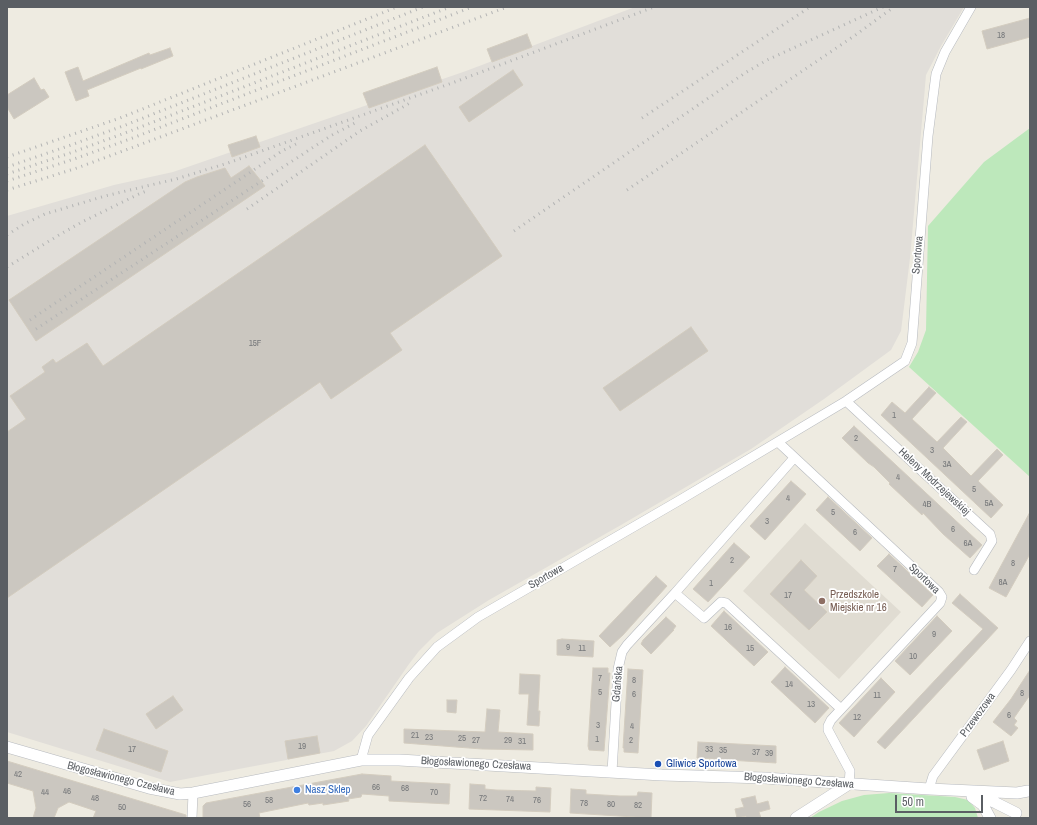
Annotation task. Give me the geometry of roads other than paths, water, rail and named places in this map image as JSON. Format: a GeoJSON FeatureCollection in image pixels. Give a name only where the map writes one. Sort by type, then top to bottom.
{"type":"FeatureCollection","features":[{"type":"Feature","properties":{"kind":"street","name":"Sportowa"},"geometry":{"type":"LineString","coordinates":[[361,760],[368,735],[409,678],[437,647],[478,617],[778,442],[846,401],[905,361],[912,343],[928,136],[936,74],[945,52],[971,7]]}},
{"type":"Feature","properties":{"kind":"street","name":"Heleny Modrzejewskiej"},"geometry":{"type":"LineString","coordinates":[[846,401],[990,534],[992,541],[974,570]]}},
{"type":"Feature","properties":{"kind":"street","name":"Sportowa"},"geometry":{"type":"LineString","coordinates":[[778,442],[940,592],[942,597],[940,603],[840,708],[828,726],[828,730],[850,771],[850,784]]}},
{"type":"Feature","properties":{"kind":"street"},"geometry":{"type":"LineString","coordinates":[[794,458],[675,594],[704,618],[721,602],[726,603],[840,708]]}},
{"type":"Feature","properties":{"kind":"street","name":"Gdańska"},"geometry":{"type":"LineString","coordinates":[[612,772],[618,669],[620,659],[627,645],[675,594]]}},
{"type":"Feature","properties":{"kind":"street","name":"Przewozowa"},"geometry":{"type":"LineString","coordinates":[[929,789],[933,776],[1011,670],[1030,641]]}},
{"type":"Feature","properties":{"kind":"street","name":"Błogosławionego Czesława"},"geometry":{"type":"LineString","coordinates":[[7,746],[62,764],[156,790],[180,794],[193,793],[361,760],[415,760],[662,775],[766,778],[966,791]]}},
{"type":"Feature","properties":{"kind":"street"},"geometry":{"type":"LineString","coordinates":[[796,818],[850,784]]}},
{"type":"Feature","properties":{"kind":"street"},"geometry":{"type":"LineString","coordinates":[[966,791],[1017,793],[1029,791]]}},
{"type":"Feature","properties":{"kind":"street"},"geometry":{"type":"LineString","coordinates":[[966,791],[996,802],[1017,815],[1018,802],[1021,796],[1029,791]]}},
{"type":"Feature","properties":{"kind":"street"},"geometry":{"type":"LineString","coordinates":[[966,791],[983,806],[990,818]]}},
{"type":"Feature","properties":{"kind":"street"},"geometry":{"type":"LineString","coordinates":[[192,818],[193,793]]}},
{"type":"Feature","properties":{"kind":"railway"},"geometry":{"type":"LineString","coordinates":[[7,157],[120,118],[397,7]]}},
{"type":"Feature","properties":{"kind":"railway"},"geometry":{"type":"LineString","coordinates":[[7,167],[123,126],[423,7]]}},
{"type":"Feature","properties":{"kind":"railway"},"geometry":{"type":"LineString","coordinates":[[7,174],[125,133],[450,7]]}},
{"type":"Feature","properties":{"kind":"railway"},"geometry":{"type":"LineString","coordinates":[[7,181],[130,139],[472,7]]}},
{"type":"Feature","properties":{"kind":"railway"},"geometry":{"type":"LineString","coordinates":[[7,190],[77,168],[507,7]]}},
{"type":"Feature","properties":{"kind":"railway"},"geometry":{"type":"LineString","coordinates":[[7,235],[24,224],[45,214],[105,196],[176,179],[228,163],[452,83],[654,7]]}},
{"type":"Feature","properties":{"kind":"railway"},"geometry":{"type":"LineString","coordinates":[[642,118],[810,7]]}},
{"type":"Feature","properties":{"kind":"railway"},"geometry":{"type":"LineString","coordinates":[[514,231],[745,73],[767,60],[883,7]]}},
{"type":"Feature","properties":{"kind":"railway"},"geometry":{"type":"LineString","coordinates":[[627,190],[854,36],[894,7]]}},
{"type":"Feature","properties":{"kind":"railway"},"geometry":{"type":"LineString","coordinates":[[247,209],[360,131],[410,103]]}},
{"type":"Feature","properties":{"kind":"railway"},"geometry":{"type":"LineString","coordinates":[[36,329],[332,135],[357,122]]}},
{"type":"Feature","properties":{"kind":"railway"},"geometry":{"type":"LineString","coordinates":[[30,320],[282,151],[298,143]]}},
{"type":"Feature","properties":{"kind":"railway"},"geometry":{"type":"LineString","coordinates":[[7,267],[82,222],[149,190]]}},
{"type":"Feature","properties":{"kind":"place","name":"Przedszkole Miejskie nr 16"},"geometry":{"type":"Point","coordinates":[822,601]}},
{"type":"Feature","properties":{"kind":"place","name":"Gliwice Sportowa"},"geometry":{"type":"Point","coordinates":[658,764]}},
{"type":"Feature","properties":{"kind":"place","name":"Nasz Sklep"},"geometry":{"type":"Point","coordinates":[297,790]}}]}
